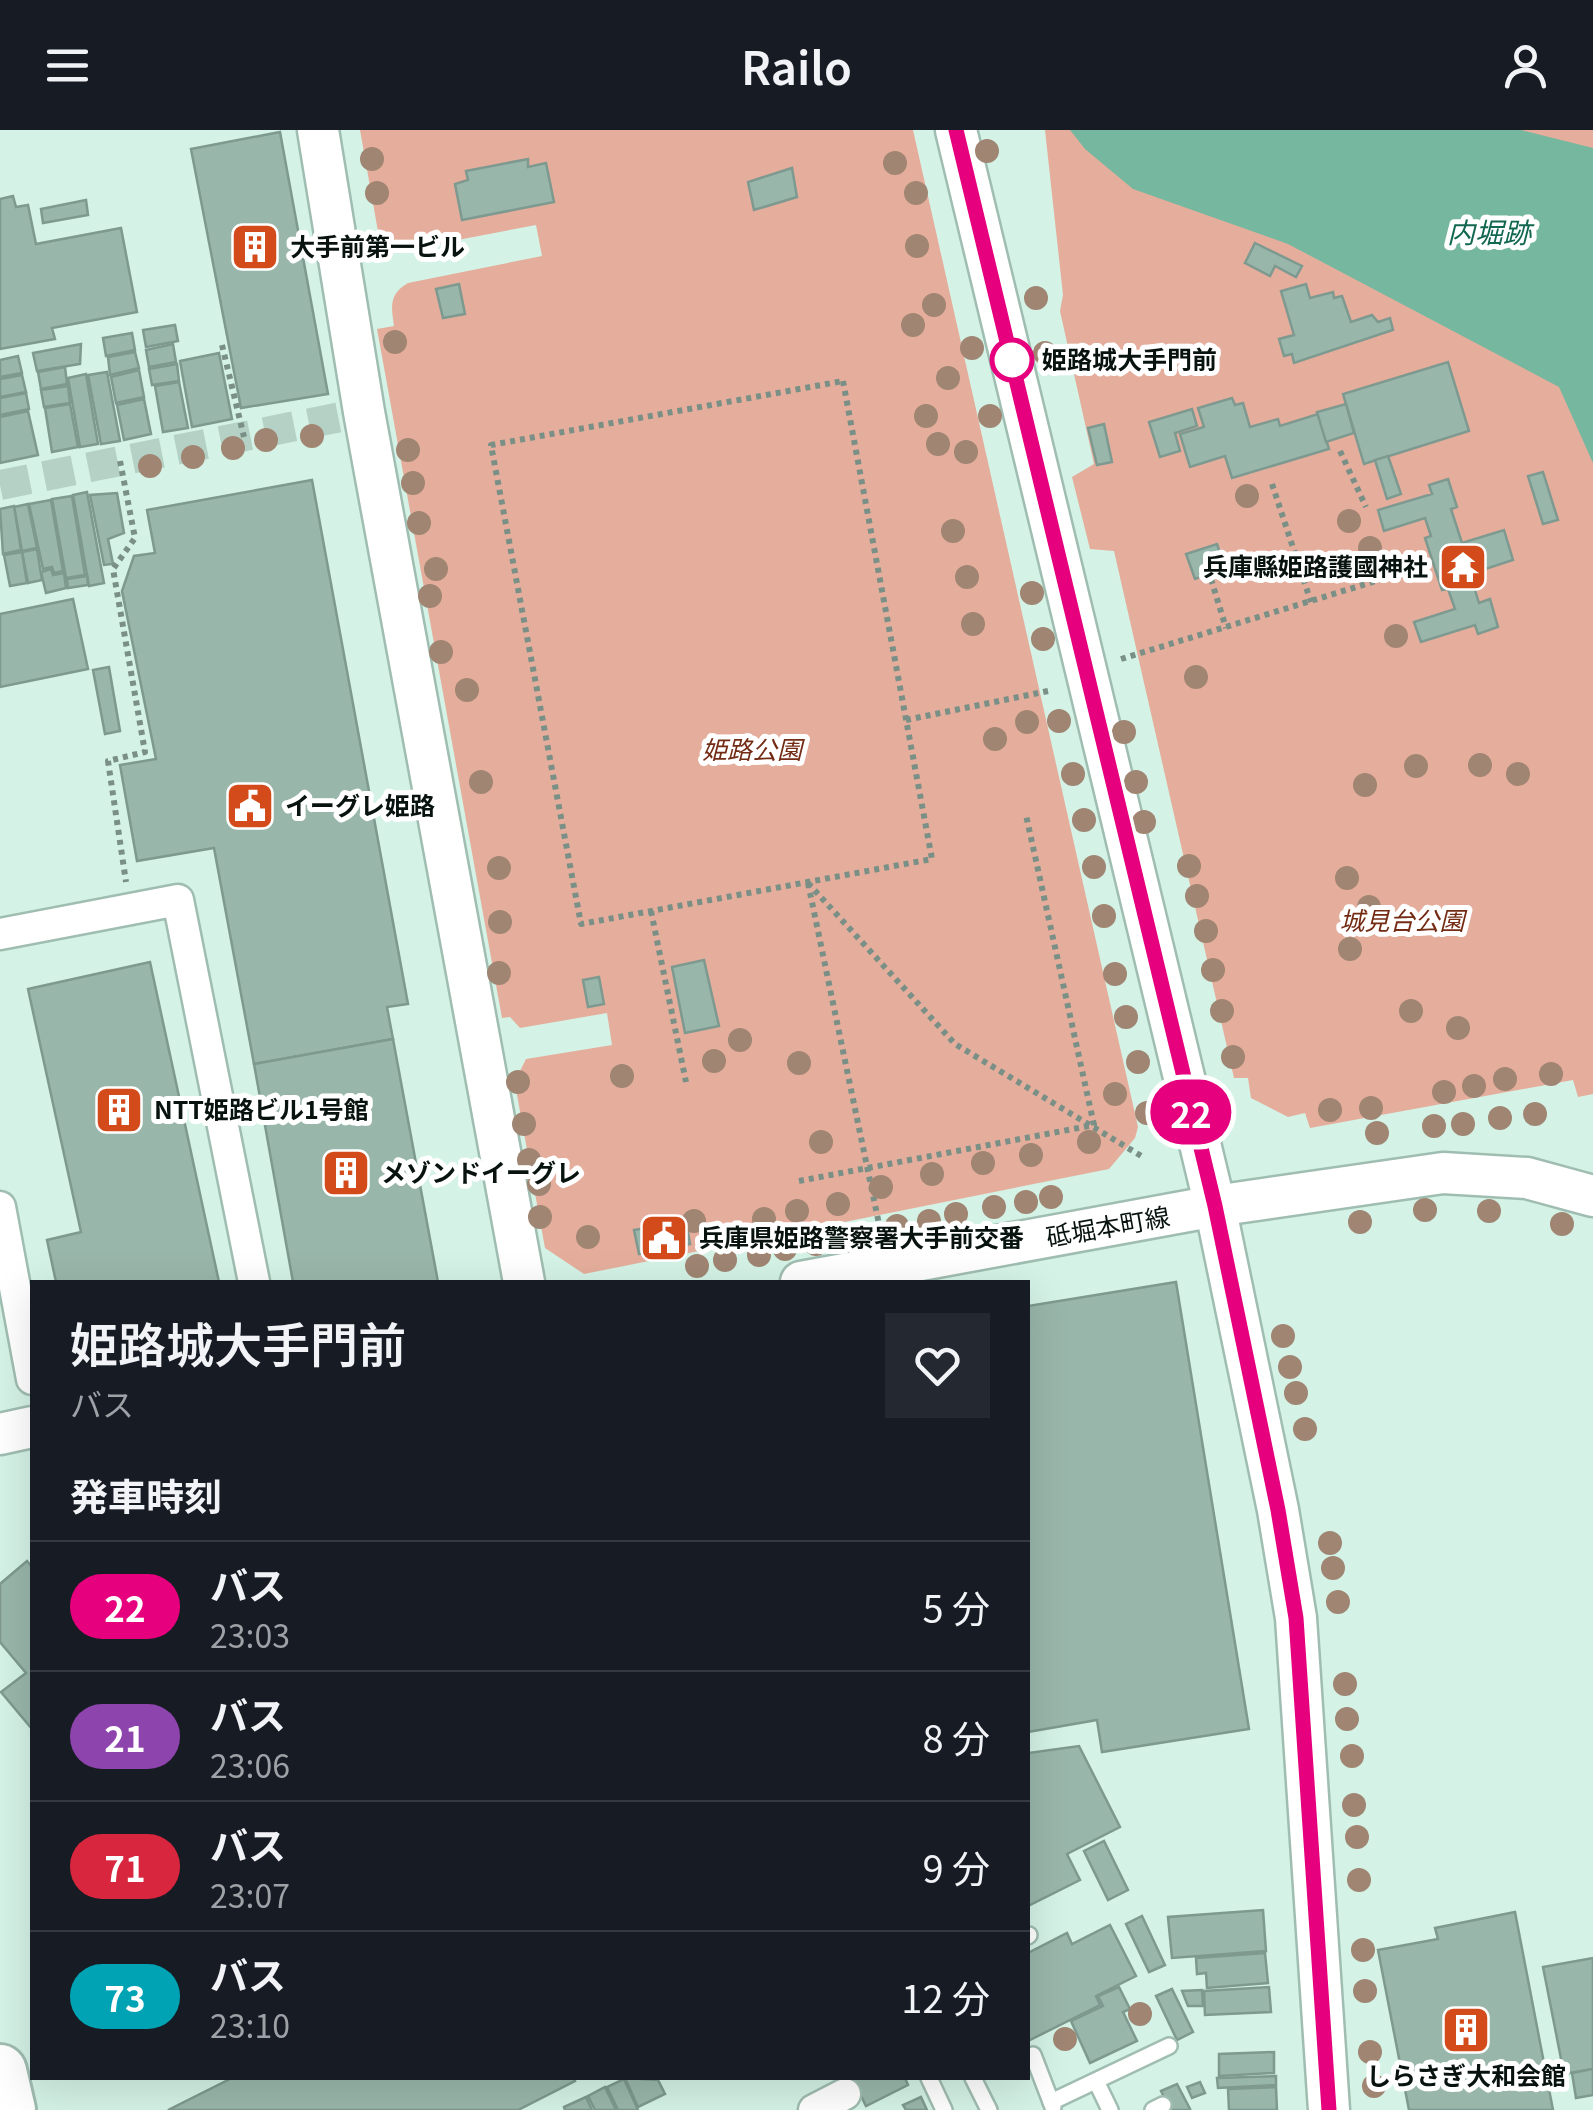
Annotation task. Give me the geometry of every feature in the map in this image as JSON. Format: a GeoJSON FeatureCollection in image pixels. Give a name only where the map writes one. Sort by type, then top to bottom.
{"type":"FeatureCollection","features":[{"type":"Feature","properties":{"kind":"highway"},"geometry":{"type":"LineString","coordinates":[[0,2072],[9,2110]]}},
{"type":"Feature","properties":{"kind":"street"},"geometry":{"type":"LineString","coordinates":[[318,130],[364,412],[524,1280]]}},
{"type":"Feature","properties":{"kind":"street"},"geometry":{"type":"LineString","coordinates":[[956,130],[1215,1206],[1296,1618],[1329,2110]]}},
{"type":"Feature","properties":{"kind":"street"},"geometry":{"type":"LineString","coordinates":[[0,934],[178,900],[254,1280]]}},
{"type":"Feature","properties":{"kind":"street","name":"砥堀本町線"},"geometry":{"type":"LineString","coordinates":[[811,1280],[1215,1206],[1443,1172],[1527,1178],[1593,1196]]}},
{"type":"Feature","properties":{"kind":"street"},"geometry":{"type":"LineString","coordinates":[[0,1207],[30,1368]]}},
{"type":"Feature","properties":{"kind":"street"},"geometry":{"type":"LineString","coordinates":[[0,1434],[30,1427]]}},
{"type":"Feature","properties":{"kind":"street"},"geometry":{"type":"LineString","coordinates":[[814,2110],[845,2094]]}},
{"type":"Feature","properties":{"kind":"lane"},"geometry":{"type":"LineString","coordinates":[[1033,2055],[1052,2106],[1169,2046]]}},
{"type":"Feature","properties":{"kind":"lane"},"geometry":{"type":"LineString","coordinates":[[930,2080],[944,2110]]}},
{"type":"Feature","properties":{"kind":"lane"},"geometry":{"type":"LineString","coordinates":[[974,2080],[989,2110]]}},
{"type":"Feature","properties":{"kind":"lane"},"geometry":{"type":"LineString","coordinates":[[1096,2081],[1110,2110]]}},
{"type":"Feature","properties":{"kind":"path"},"geometry":{"type":"LineString","coordinates":[[222,346],[244,437]]}},
{"type":"Feature","properties":{"kind":"path"},"geometry":{"type":"LineString","coordinates":[[843,381],[906,720],[932,859],[580,924],[492,446],[843,381]]}},
{"type":"Feature","properties":{"kind":"path"},"geometry":{"type":"LineString","coordinates":[[1340,450],[1366,507]]}},
{"type":"Feature","properties":{"kind":"path"},"geometry":{"type":"LineString","coordinates":[[120,461],[135,538],[113,570],[146,752],[108,761],[130,909]]}},
{"type":"Feature","properties":{"kind":"path"},"geometry":{"type":"LineString","coordinates":[[1272,484],[1311,602]]}},
{"type":"Feature","properties":{"kind":"path"},"geometry":{"type":"LineString","coordinates":[[1086,669],[1402,574]]}},
{"type":"Feature","properties":{"kind":"path"},"geometry":{"type":"LineString","coordinates":[[1212,579],[1226,628]]}},
{"type":"Feature","properties":{"kind":"path"},"geometry":{"type":"LineString","coordinates":[[906,720],[1048,691]]}},
{"type":"Feature","properties":{"kind":"path"},"geometry":{"type":"LineString","coordinates":[[1026,815],[1094,1125]]}},
{"type":"Feature","properties":{"kind":"path"},"geometry":{"type":"LineString","coordinates":[[808,882],[956,1044],[1142,1157]]}},
{"type":"Feature","properties":{"kind":"path"},"geometry":{"type":"LineString","coordinates":[[808,882],[879,1224]]}},
{"type":"Feature","properties":{"kind":"path"},"geometry":{"type":"LineString","coordinates":[[651,911],[686,1082]]}},
{"type":"Feature","properties":{"kind":"path"},"geometry":{"type":"LineString","coordinates":[[799,1181],[1094,1125]]}},
{"type":"Feature","properties":{"kind":"green space","name":"姫路公園"},"geometry":{"type":"Polygon","coordinates":[[[360,130],[913,130],[1138,1127],[1135,1138],[1109,1169],[584,1274],[545,1248],[513,1073],[520,1071],[526,1059],[612,1045],[607,1013],[520,1028],[510,1017],[502,1018],[377,329],[394,326],[393,301],[408,283],[542,256],[536,225],[400,251],[379,237],[360,130]]]}},
{"type":"Feature","properties":{"kind":"green space","name":"城見台公園"},"geometry":{"type":"Polygon","coordinates":[[[1045,130],[1593,130],[1593,1094],[1578,1097],[1573,1080],[1310,1128],[1305,1113],[1288,1117],[1251,1098],[1248,1078],[1234,1078],[1114,551],[1090,549],[1072,477],[1094,464],[1060,311],[1063,295],[1045,130]]]}},
{"type":"Feature","properties":{"kind":"water","name":"内堀跡"},"geometry":{"type":"Polygon","coordinates":[[[1070,130],[1521,130],[1593,148],[1593,463],[1559,387],[1288,244],[1133,189],[1085,149],[1070,130]]]}},
{"type":"Feature","properties":{"kind":"building","name":"大手前第一ビル"},"geometry":{"type":"Polygon","coordinates":[[[280,132],[328,394],[241,408],[191,149],[280,132]]]}},
{"type":"Feature","properties":{"kind":"building"},"geometry":{"type":"Polygon","coordinates":[[[528,159],[528,167],[546,163],[554,202],[462,220],[455,184],[468,180],[466,171],[528,159]]]}},
{"type":"Feature","properties":{"kind":"building"},"geometry":{"type":"Polygon","coordinates":[[[792,168],[797,197],[754,210],[748,182],[792,168]]]}},
{"type":"Feature","properties":{"kind":"building"},"geometry":{"type":"Polygon","coordinates":[[[13,196],[16,207],[28,205],[36,244],[121,228],[137,312],[52,328],[55,339],[0,349],[0,199],[13,196]]]}},
{"type":"Feature","properties":{"kind":"building"},"geometry":{"type":"Polygon","coordinates":[[[86,200],[88,215],[43,223],[41,209],[86,200]]]}},
{"type":"Feature","properties":{"kind":"building"},"geometry":{"type":"Polygon","coordinates":[[[1255,243],[1302,266],[1296,277],[1275,266],[1270,276],[1245,263],[1255,243]]]}},
{"type":"Feature","properties":{"kind":"building"},"geometry":{"type":"Polygon","coordinates":[[[459,284],[465,314],[443,318],[436,289],[459,284]]]}},
{"type":"Feature","properties":{"kind":"building"},"geometry":{"type":"Polygon","coordinates":[[[1306,284],[1310,298],[1333,292],[1334,298],[1342,296],[1351,322],[1372,315],[1378,322],[1390,318],[1393,330],[1294,363],[1292,354],[1284,356],[1279,339],[1294,335],[1281,291],[1306,284]]]}},
{"type":"Feature","properties":{"kind":"building"},"geometry":{"type":"Polygon","coordinates":[[[175,325],[178,341],[146,347],[143,330],[175,325]]]}},
{"type":"Feature","properties":{"kind":"building"},"geometry":{"type":"Polygon","coordinates":[[[132,333],[135,350],[106,356],[103,338],[132,333]]]}},
{"type":"Feature","properties":{"kind":"building"},"geometry":{"type":"Polygon","coordinates":[[[81,344],[80,364],[37,371],[33,353],[81,344]]]}},
{"type":"Feature","properties":{"kind":"building"},"geometry":{"type":"Polygon","coordinates":[[[173,344],[176,362],[149,367],[146,350],[173,344]]]}},
{"type":"Feature","properties":{"kind":"building"},"geometry":{"type":"Polygon","coordinates":[[[135,352],[139,368],[110,375],[108,357],[135,352]]]}},
{"type":"Feature","properties":{"kind":"building"},"geometry":{"type":"Polygon","coordinates":[[[219,353],[232,419],[192,427],[180,361],[219,353]]]}},
{"type":"Feature","properties":{"kind":"building"},"geometry":{"type":"Polygon","coordinates":[[[18,356],[22,373],[0,377],[0,360],[18,356]]]}},
{"type":"Feature","properties":{"kind":"building"},"geometry":{"type":"Polygon","coordinates":[[[1448,362],[1469,431],[1364,464],[1343,394],[1448,362]]]}},
{"type":"Feature","properties":{"kind":"building"},"geometry":{"type":"Polygon","coordinates":[[[177,364],[179,381],[152,385],[149,369],[177,364]]]}},
{"type":"Feature","properties":{"kind":"building"},"geometry":{"type":"Polygon","coordinates":[[[65,367],[67,384],[41,389],[38,372],[65,367]]]}},
{"type":"Feature","properties":{"kind":"building"},"geometry":{"type":"Polygon","coordinates":[[[139,370],[144,397],[116,403],[111,377],[139,370]]]}},
{"type":"Feature","properties":{"kind":"building"},"geometry":{"type":"Polygon","coordinates":[[[107,372],[120,441],[101,444],[88,375],[107,372]]]}},
{"type":"Feature","properties":{"kind":"building"},"geometry":{"type":"Polygon","coordinates":[[[86,374],[98,444],[80,447],[68,378],[86,374]]]}},
{"type":"Feature","properties":{"kind":"building"},"geometry":{"type":"Polygon","coordinates":[[[22,375],[26,392],[0,397],[0,379],[22,375]]]}},
{"type":"Feature","properties":{"kind":"building"},"geometry":{"type":"Polygon","coordinates":[[[179,382],[188,428],[163,432],[155,386],[179,382]]]}},
{"type":"Feature","properties":{"kind":"building"},"geometry":{"type":"Polygon","coordinates":[[[68,386],[70,403],[44,407],[41,390],[68,386]]]}},
{"type":"Feature","properties":{"kind":"building"},"geometry":{"type":"Polygon","coordinates":[[[26,393],[29,409],[0,415],[0,398],[26,393]]]}},
{"type":"Feature","properties":{"kind":"building"},"geometry":{"type":"Polygon","coordinates":[[[1232,398],[1235,405],[1243,403],[1250,427],[1278,419],[1280,426],[1318,414],[1329,449],[1232,478],[1225,456],[1190,467],[1180,434],[1204,427],[1198,408],[1232,398]]]}},
{"type":"Feature","properties":{"kind":"building"},"geometry":{"type":"Polygon","coordinates":[[[144,399],[151,434],[124,440],[117,405],[144,399]]]}},
{"type":"Feature","properties":{"kind":"building"},"geometry":{"type":"Polygon","coordinates":[[[70,404],[78,447],[52,452],[45,408],[70,404]]]}},
{"type":"Feature","properties":{"kind":"building"},"geometry":{"type":"Polygon","coordinates":[[[1346,404],[1354,433],[1326,442],[1317,412],[1346,404]]]}},
{"type":"Feature","properties":{"kind":"building"},"geometry":{"type":"Polygon","coordinates":[[[1192,409],[1197,426],[1175,433],[1180,451],[1160,457],[1149,422],[1192,409]]]}},
{"type":"Feature","properties":{"kind":"building"},"geometry":{"type":"Polygon","coordinates":[[[28,411],[38,455],[0,463],[0,417],[28,411]]]}},
{"type":"Feature","properties":{"kind":"building"},"geometry":{"type":"Polygon","coordinates":[[[1104,424],[1112,462],[1097,465],[1088,428],[1104,424]]]}},
{"type":"Feature","properties":{"kind":"building"},"geometry":{"type":"Polygon","coordinates":[[[1388,456],[1401,494],[1387,499],[1375,460],[1388,456]]]}},
{"type":"Feature","properties":{"kind":"building"},"geometry":{"type":"Polygon","coordinates":[[[1543,472],[1558,520],[1543,524],[1528,476],[1543,472]]]}},
{"type":"Feature","properties":{"kind":"building","name":"兵庫縣姫路護國神社"},"geometry":{"type":"Polygon","coordinates":[[[1448,479],[1457,507],[1451,509],[1462,543],[1504,530],[1513,560],[1470,574],[1479,603],[1490,599],[1498,627],[1478,634],[1475,625],[1421,642],[1414,622],[1455,609],[1448,589],[1442,590],[1425,538],[1431,536],[1425,518],[1384,531],[1378,510],[1432,494],[1429,485],[1448,479]]]}},
{"type":"Feature","properties":{"kind":"building","name":"イーグレ姫路"},"geometry":{"type":"Polygon","coordinates":[[[312,480],[408,1004],[387,1007],[393,1039],[254,1064],[214,848],[137,861],[120,765],[156,759],[122,591],[134,556],[155,553],[147,510],[312,480]]]}},
{"type":"Feature","properties":{"kind":"building"},"geometry":{"type":"Polygon","coordinates":[[[87,492],[104,583],[89,586],[73,495],[87,492]]]}},
{"type":"Feature","properties":{"kind":"building"},"geometry":{"type":"Polygon","coordinates":[[[117,493],[124,533],[108,539],[113,564],[104,565],[90,495],[117,493]]]}},
{"type":"Feature","properties":{"kind":"building"},"geometry":{"type":"Polygon","coordinates":[[[72,496],[85,575],[66,578],[52,499],[72,496]]]}},
{"type":"Feature","properties":{"kind":"building"},"geometry":{"type":"Polygon","coordinates":[[[51,500],[63,571],[54,573],[52,567],[43,569],[29,504],[51,500]]]}},
{"type":"Feature","properties":{"kind":"building"},"geometry":{"type":"Polygon","coordinates":[[[28,504],[37,548],[22,551],[14,507],[28,504]]]}},
{"type":"Feature","properties":{"kind":"building"},"geometry":{"type":"Polygon","coordinates":[[[14,506],[21,550],[3,554],[0,509],[14,506]]]}},
{"type":"Feature","properties":{"kind":"building"},"geometry":{"type":"Polygon","coordinates":[[[1217,544],[1225,568],[1195,579],[1186,554],[1217,544]]]}},
{"type":"Feature","properties":{"kind":"building"},"geometry":{"type":"Polygon","coordinates":[[[37,549],[42,580],[28,583],[22,552],[37,549]]]}},
{"type":"Feature","properties":{"kind":"building"},"geometry":{"type":"Polygon","coordinates":[[[22,552],[27,583],[10,586],[4,555],[22,552]]]}},
{"type":"Feature","properties":{"kind":"building"},"geometry":{"type":"Polygon","coordinates":[[[51,569],[53,575],[64,573],[66,588],[46,593],[41,572],[51,569]]]}},
{"type":"Feature","properties":{"kind":"building"},"geometry":{"type":"Polygon","coordinates":[[[87,576],[88,585],[68,588],[67,579],[87,576]]]}},
{"type":"Feature","properties":{"kind":"building"},"geometry":{"type":"Polygon","coordinates":[[[73,599],[88,669],[0,687],[0,614],[73,599]]]}},
{"type":"Feature","properties":{"kind":"building"},"geometry":{"type":"Polygon","coordinates":[[[109,667],[120,731],[105,734],[93,670],[109,667]]]}},
{"type":"Feature","properties":{"kind":"building"},"geometry":{"type":"Polygon","coordinates":[[[704,960],[719,1026],[685,1033],[672,967],[704,960]]]}},
{"type":"Feature","properties":{"kind":"building","name":"NTT姫路ビル1号館"},"geometry":{"type":"Polygon","coordinates":[[[150,962],[219,1280],[56,1280],[47,1240],[81,1232],[28,989],[150,962]]]}},
{"type":"Feature","properties":{"kind":"building"},"geometry":{"type":"Polygon","coordinates":[[[599,977],[604,1004],[588,1007],[583,980],[599,977]]]}},
{"type":"Feature","properties":{"kind":"building","name":"メゾンドイーグレ"},"geometry":{"type":"Polygon","coordinates":[[[393,1039],[438,1280],[293,1280],[254,1064],[393,1039]]]}},
{"type":"Feature","properties":{"kind":"building"},"geometry":{"type":"Polygon","coordinates":[[[686,1221],[690,1244],[639,1254],[634,1230],[686,1221]]]}},
{"type":"Feature","properties":{"kind":"building"},"geometry":{"type":"Polygon","coordinates":[[[1176,1282],[1249,1729],[1102,1752],[1097,1720],[1030,1732],[1030,1306],[1176,1282]]]}},
{"type":"Feature","properties":{"kind":"building"},"geometry":{"type":"Polygon","coordinates":[[[27,1561],[30,1565],[30,1727],[1,1692],[26,1673],[0,1642],[0,1584],[27,1561]]]}},
{"type":"Feature","properties":{"kind":"building"},"geometry":{"type":"Polygon","coordinates":[[[1079,1746],[1120,1827],[1067,1854],[1080,1880],[1030,1905],[1030,1753],[1079,1746]]]}},
{"type":"Feature","properties":{"kind":"building"},"geometry":{"type":"Polygon","coordinates":[[[1104,1841],[1128,1890],[1108,1900],[1084,1851],[1104,1841]]]}},
{"type":"Feature","properties":{"kind":"building"},"geometry":{"type":"Polygon","coordinates":[[[1263,1910],[1266,1951],[1172,1958],[1168,1917],[1263,1910]]]}},
{"type":"Feature","properties":{"kind":"building","name":"しらさぎ大和会館"},"geometry":{"type":"Polygon","coordinates":[[[1515,1912],[1553,2110],[1409,2110],[1378,1950],[1438,1939],[1435,1928],[1515,1912]]]}},
{"type":"Feature","properties":{"kind":"building"},"geometry":{"type":"Polygon","coordinates":[[[1142,1916],[1165,1965],[1149,1972],[1126,1924],[1142,1916]]]}},
{"type":"Feature","properties":{"kind":"building"},"geometry":{"type":"Polygon","coordinates":[[[1110,1925],[1136,1976],[1096,1996],[1100,2005],[1030,2040],[1030,1952],[1067,1933],[1072,1944],[1110,1925]]]}},
{"type":"Feature","properties":{"kind":"building"},"geometry":{"type":"Polygon","coordinates":[[[1265,1953],[1268,1983],[1207,1988],[1206,1973],[1197,1974],[1196,1958],[1265,1953]]]}},
{"type":"Feature","properties":{"kind":"building"},"geometry":{"type":"Polygon","coordinates":[[[1593,1958],[1593,2069],[1564,2074],[1543,1967],[1593,1958]]]}},
{"type":"Feature","properties":{"kind":"building"},"geometry":{"type":"Polygon","coordinates":[[[1119,1987],[1130,2009],[1123,2012],[1137,2041],[1090,2063],[1071,2021],[1103,2006],[1098,1996],[1119,1987]]]}},
{"type":"Feature","properties":{"kind":"building"},"geometry":{"type":"Polygon","coordinates":[[[1269,1987],[1271,2012],[1205,2015],[1204,1991],[1269,1987]]]}},
{"type":"Feature","properties":{"kind":"building"},"geometry":{"type":"Polygon","coordinates":[[[1172,1989],[1193,2032],[1177,2040],[1156,1996],[1172,1989]]]}},
{"type":"Feature","properties":{"kind":"building"},"geometry":{"type":"Polygon","coordinates":[[[1202,1990],[1203,2006],[1188,2006],[1182,1991],[1202,1990]]]}},
{"type":"Feature","properties":{"kind":"building"},"geometry":{"type":"Polygon","coordinates":[[[1274,2052],[1274,2073],[1219,2076],[1219,2054],[1274,2052]]]}},
{"type":"Feature","properties":{"kind":"building"},"geometry":{"type":"Polygon","coordinates":[[[1593,2069],[1593,2095],[1576,2098],[1572,2073],[1593,2069]]]}},
{"type":"Feature","properties":{"kind":"building"},"geometry":{"type":"Polygon","coordinates":[[[1276,2076],[1276,2085],[1218,2088],[1217,2078],[1276,2076]]]}},
{"type":"Feature","properties":{"kind":"building"},"geometry":{"type":"Polygon","coordinates":[[[228,2080],[575,2081],[518,2110],[168,2110],[228,2080]]]}},
{"type":"Feature","properties":{"kind":"building"},"geometry":{"type":"Polygon","coordinates":[[[624,2080],[638,2110],[618,2110],[607,2087],[624,2080]]]}},
{"type":"Feature","properties":{"kind":"building"},"geometry":{"type":"Polygon","coordinates":[[[626,2080],[658,2080],[665,2094],[638,2107],[626,2080]]]}},
{"type":"Feature","properties":{"kind":"building"},"geometry":{"type":"Polygon","coordinates":[[[853,2080],[906,2080],[908,2085],[866,2106],[853,2080]]]}},
{"type":"Feature","properties":{"kind":"building"},"geometry":{"type":"Polygon","coordinates":[[[1200,2082],[1205,2093],[1192,2098],[1187,2087],[1200,2082]]]}},
{"type":"Feature","properties":{"kind":"building"},"geometry":{"type":"Polygon","coordinates":[[[1177,2084],[1188,2110],[1170,2110],[1161,2091],[1177,2084]]]}},
{"type":"Feature","properties":{"kind":"building"},"geometry":{"type":"Polygon","coordinates":[[[605,2087],[616,2110],[595,2110],[588,2096],[605,2087]]]}},
{"type":"Feature","properties":{"kind":"building"},"geometry":{"type":"Polygon","coordinates":[[[1276,2087],[1277,2110],[1229,2110],[1228,2089],[1276,2087]]]}},
{"type":"Feature","properties":{"kind":"building"},"geometry":{"type":"Polygon","coordinates":[[[586,2097],[592,2110],[565,2110],[564,2107],[586,2097]]]}},
{"type":"Feature","properties":{"kind":"building"},"geometry":{"type":"Polygon","coordinates":[[[921,2097],[927,2110],[906,2110],[903,2105],[921,2097]]]}},
{"type":"Feature","properties":{"kind":"tunnel"},"geometry":{"type":"LineString","coordinates":[[0,485],[391,407]]}},
{"type":"Feature","properties":{"kind":"bus line","name":"22"},"geometry":{"type":"LineString","coordinates":[[956,130],[1215,1206],[1278,1510],[1296,1618],[1305,1801],[1329,2110]]}},
{"type":"Feature","properties":{"kind":"place","name":"大手前第一ビル"},"geometry":{"type":"Point","coordinates":[255,247]}},
{"type":"Feature","properties":{"kind":"place","name":"姫路城大手門前"},"geometry":{"type":"Point","coordinates":[1012,360]}},
{"type":"Feature","properties":{"kind":"place","name":"兵庫縣姫路護國神社"},"geometry":{"type":"Point","coordinates":[1463,567]}},
{"type":"Feature","properties":{"kind":"place","name":"イーグレ姫路"},"geometry":{"type":"Point","coordinates":[250,806]}},
{"type":"Feature","properties":{"kind":"place","name":"NTT姫路ビル1号館"},"geometry":{"type":"Point","coordinates":[119,1110]}},
{"type":"Feature","properties":{"kind":"place","name":"メゾンドイーグレ"},"geometry":{"type":"Point","coordinates":[346,1173]}},
{"type":"Feature","properties":{"kind":"place","name":"兵庫県姫路警察署大手前交番"},"geometry":{"type":"Point","coordinates":[664,1238]}},
{"type":"Feature","properties":{"kind":"place","name":"しらさぎ大和会館"},"geometry":{"type":"Point","coordinates":[1466,2030]}}]}
